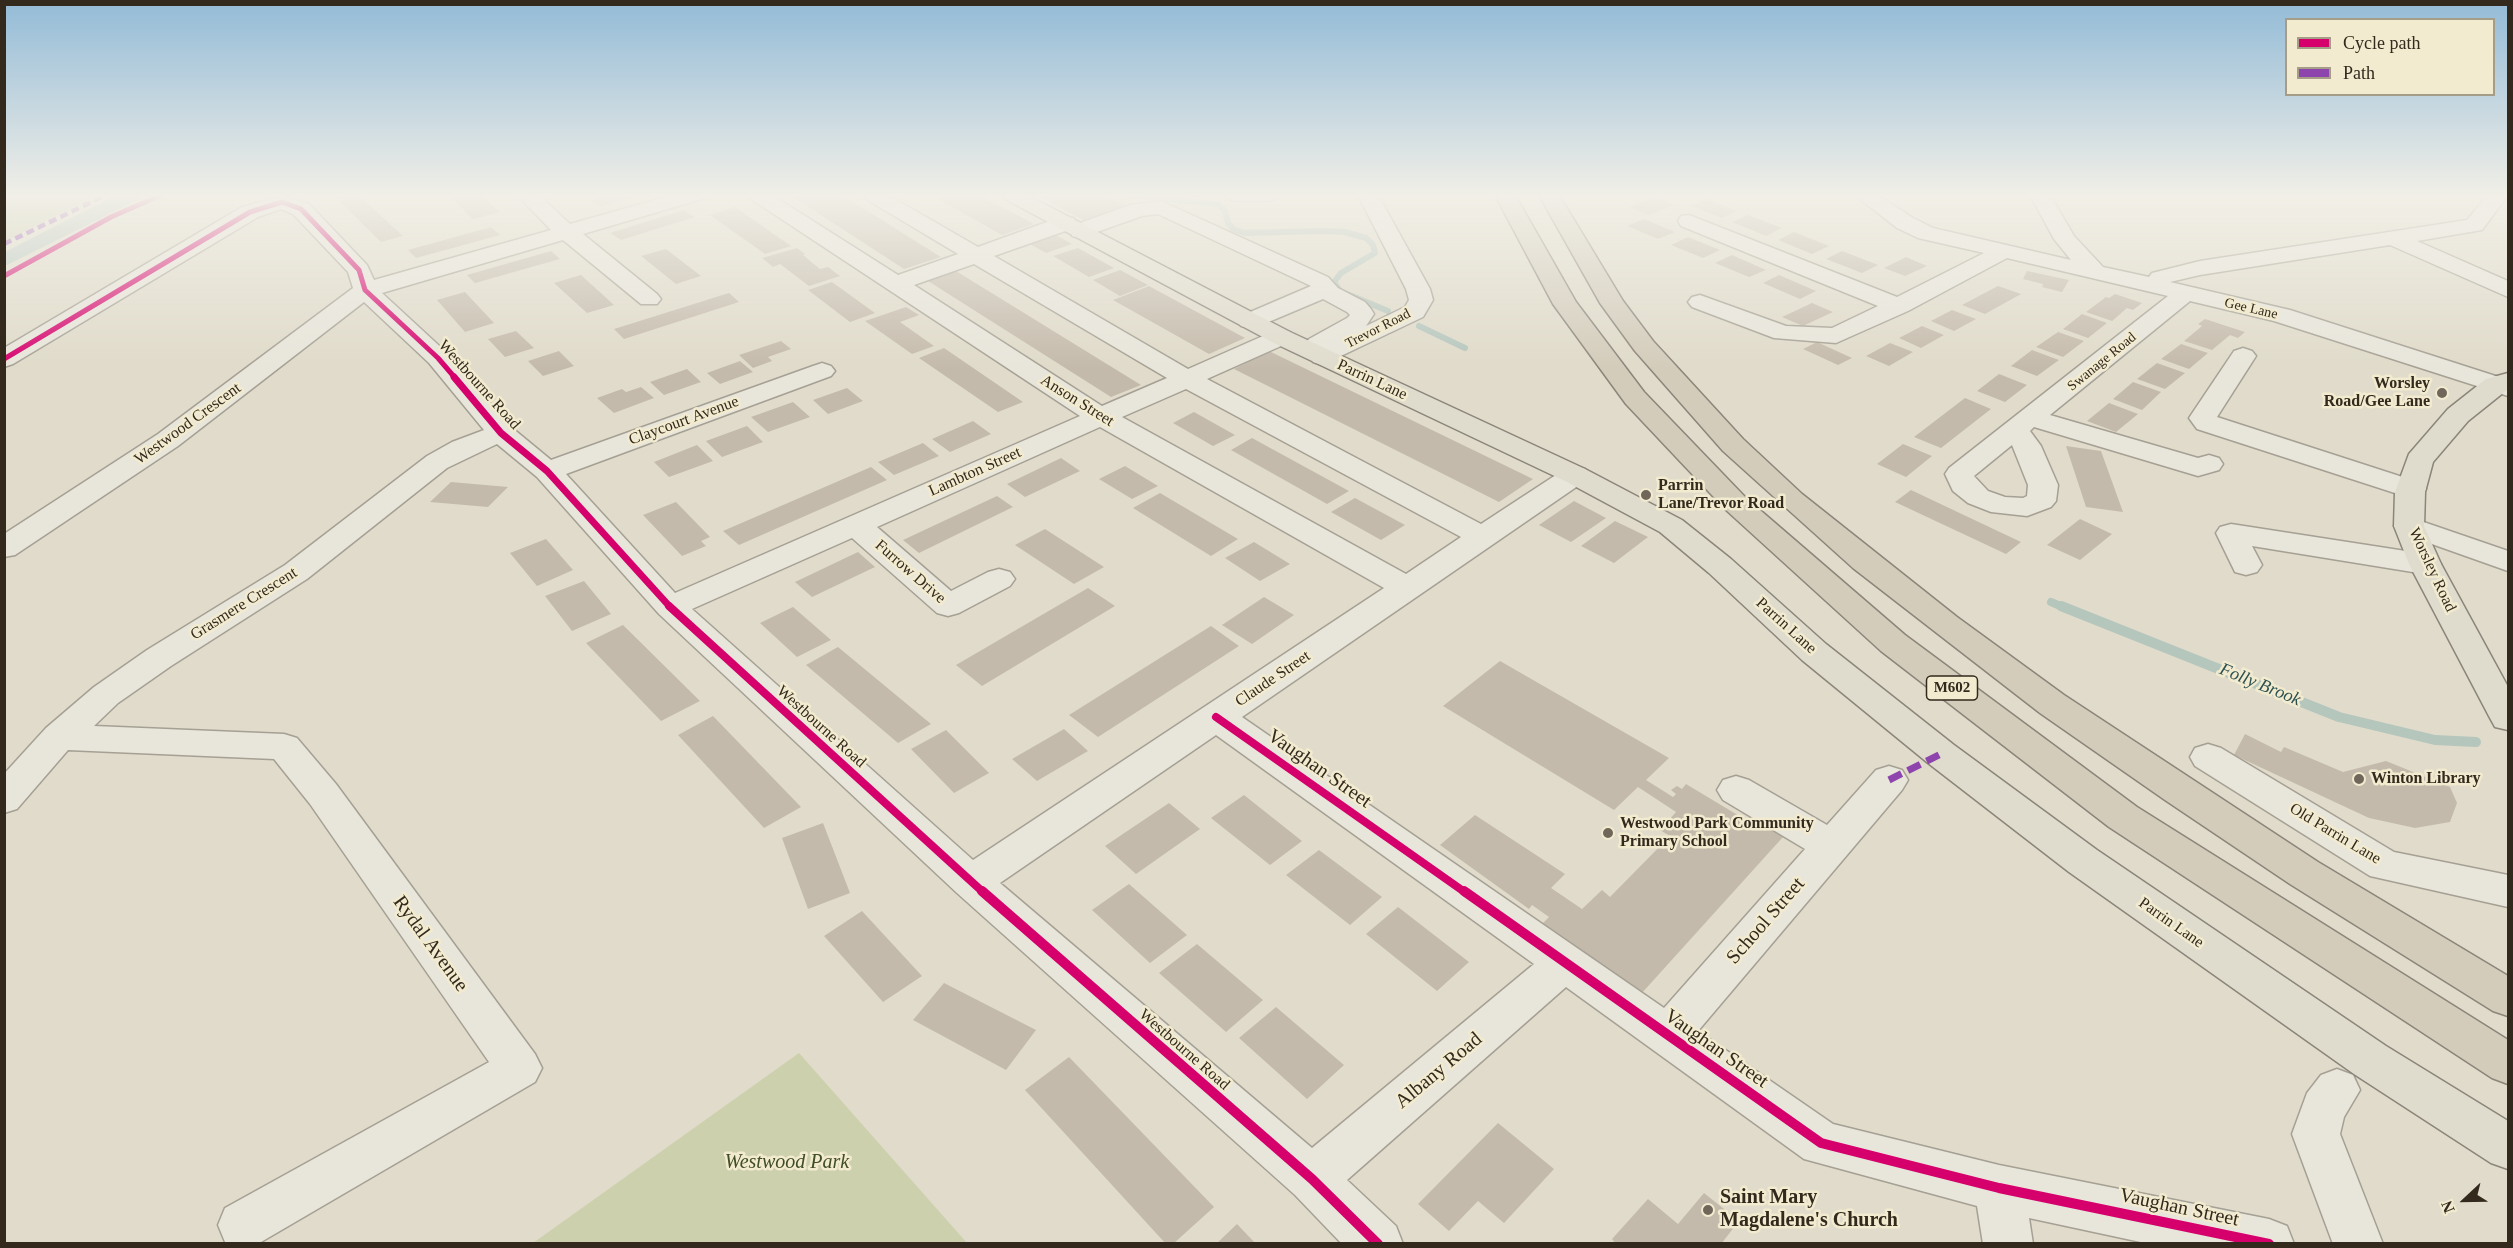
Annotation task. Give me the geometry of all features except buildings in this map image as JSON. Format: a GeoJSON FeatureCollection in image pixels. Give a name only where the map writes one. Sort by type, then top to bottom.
{"type":"FeatureCollection","features":[{"type":"Feature","properties":{"kind":"highway","name":"M602"},"geometry":{"type":"LineString","coordinates":[[1537,253],[1564,304],[1635,399],[1736,504],[1893,643],[2123,817],[2508,1064]]}},
{"type":"Feature","properties":{"kind":"highway","name":"M602"},"geometry":{"type":"LineString","coordinates":[[1583,253],[1612,303],[1644,346],[1733,445],[1855,553],[1954,631],[2178,790],[2304,873],[2508,998]]}},
{"type":"Feature","properties":{"kind":"main road","name":"Parrin Lane"},"geometry":{"type":"LineString","coordinates":[[1122,253],[1281,337],[1575,475],[1671,526],[1720,566],[1823,659],[1941,754],[2092,868],[2370,1060],[2508,1147]]}},
{"type":"Feature","properties":{"kind":"main road","name":"Worsley Road"},"geometry":{"type":"LineString","coordinates":[[2504,385],[2458,415],[2419,460],[2411,489],[2409,526],[2425,564],[2508,718]]}},
{"type":"Feature","properties":{"kind":"street"},"geometry":{"type":"LineString","coordinates":[[4,359],[181,253]]}},
{"type":"Feature","properties":{"kind":"street","name":"Westbourne Road"},"geometry":{"type":"LineString","coordinates":[[346,253],[359,270],[365,290],[438,358],[501,434],[546,471],[670,607],[971,882],[1312,1179],[1378,1244]]}},
{"type":"Feature","properties":{"kind":"street"},"geometry":{"type":"LineString","coordinates":[[365,290],[490,253]]}},
{"type":"Feature","properties":{"kind":"street"},"geometry":{"type":"LineString","coordinates":[[593,253],[649,298]]}},
{"type":"Feature","properties":{"kind":"street","name":"Anson Street"},"geometry":{"type":"LineString","coordinates":[[848,253],[1101,417],[1408,588]]}},
{"type":"Feature","properties":{"kind":"street"},"geometry":{"type":"LineString","coordinates":[[972,253],[1187,379],[1483,537]]}},
{"type":"Feature","properties":{"kind":"street"},"geometry":{"type":"LineString","coordinates":[[896,284],[981,253]]}},
{"type":"Feature","properties":{"kind":"street"},"geometry":{"type":"LineString","coordinates":[[1259,253],[1320,282],[1325,289],[1356,307],[1362,314],[1356,323],[1318,344],[1322,357]]}},
{"type":"Feature","properties":{"kind":"street","name":"Trevor Road"},"geometry":{"type":"LineString","coordinates":[[1322,357],[1414,312],[1421,300],[1418,289],[1399,253]]}},
{"type":"Feature","properties":{"kind":"street"},"geometry":{"type":"LineString","coordinates":[[1769,253],[1899,306]]}},
{"type":"Feature","properties":{"kind":"street"},"geometry":{"type":"LineString","coordinates":[[1701,302],[1783,333],[1836,336],[1979,266],[1999,253]]}},
{"type":"Feature","properties":{"kind":"street","name":"Gee Lane"},"geometry":{"type":"LineString","coordinates":[[2013,253],[2281,315],[2504,385]]}},
{"type":"Feature","properties":{"kind":"street"},"geometry":{"type":"LineString","coordinates":[[2078,253],[2095,272]]}},
{"type":"Feature","properties":{"kind":"street"},"geometry":{"type":"LineString","coordinates":[[2154,286],[2160,278],[2200,268],[2291,253]]}},
{"type":"Feature","properties":{"kind":"street"},"geometry":{"type":"LineString","coordinates":[[2427,253],[2508,290]]}},
{"type":"Feature","properties":{"kind":"street"},"geometry":{"type":"LineString","coordinates":[[1250,321],[1325,289]]}},
{"type":"Feature","properties":{"kind":"street","name":"Westwood Crescent"},"geometry":{"type":"LineString","coordinates":[[4,548],[168,440],[365,290]]}},
{"type":"Feature","properties":{"kind":"street","name":"Swanage Road"},"geometry":{"type":"LineString","coordinates":[[2186,293],[2024,424],[2198,467],[2209,464]]}},
{"type":"Feature","properties":{"kind":"street","name":"Lambton Street"},"geometry":{"type":"LineString","coordinates":[[670,607],[1281,337]]}},
{"type":"Feature","properties":{"kind":"street"},"geometry":{"type":"LineString","coordinates":[[2243,356],[2203,418],[2207,423],[2411,489]]}},
{"type":"Feature","properties":{"kind":"street","name":"Claycourt Avenue"},"geometry":{"type":"LineString","coordinates":[[546,471],[822,371]]}},
{"type":"Feature","properties":{"kind":"street","name":"Grasmere Crescent"},"geometry":{"type":"LineString","coordinates":[[4,799],[59,737],[106,695],[159,658],[296,572],[437,462],[462,448],[501,434]]}},
{"type":"Feature","properties":{"kind":"street","name":"Claude Street"},"geometry":{"type":"LineString","coordinates":[[971,882],[1575,475]]}},
{"type":"Feature","properties":{"kind":"street","name":"Furrow Drive"},"geometry":{"type":"LineString","coordinates":[[856,525],[948,606],[999,579]]}},
{"type":"Feature","properties":{"kind":"street"},"geometry":{"type":"LineString","coordinates":[[2409,526],[2508,562]]}},
{"type":"Feature","properties":{"kind":"street"},"geometry":{"type":"LineString","coordinates":[[2246,565],[2231,533],[2425,564]]}},
{"type":"Feature","properties":{"kind":"street","name":"Vaughan Street"},"geometry":{"type":"LineString","coordinates":[[1216,717],[1821,1143],[1999,1188],[2269,1244]]}},
{"type":"Feature","properties":{"kind":"street","name":"Rydal Avenue"},"geometry":{"type":"LineString","coordinates":[[59,737],[284,747],[323,794],[519,1068],[243,1225]]}},
{"type":"Feature","properties":{"kind":"street","name":"Old Parrin Lane"},"geometry":{"type":"LineString","coordinates":[[2208,757],[2384,865],[2508,891]]}},
{"type":"Feature","properties":{"kind":"street","name":"School Street"},"geometry":{"type":"LineString","coordinates":[[1667,1035],[1889,780]]}},
{"type":"Feature","properties":{"kind":"street"},"geometry":{"type":"LineString","coordinates":[[1736,790],[1832,846]]}},
{"type":"Feature","properties":{"kind":"street","name":"Albany Road"},"geometry":{"type":"LineString","coordinates":[[1312,1179],[1565,963]]}},
{"type":"Feature","properties":{"kind":"street"},"geometry":{"type":"LineString","coordinates":[[2337,1090],[2323,1108],[2316,1134],[2358,1244]]}},
{"type":"Feature","properties":{"kind":"street"},"geometry":{"type":"LineString","coordinates":[[1999,1188],[2008,1244]]}},
{"type":"Feature","properties":{"kind":"green space","name":"Westwood Park"},"geometry":{"type":"Polygon","coordinates":[[[799,1053],[967,1243],[533,1243],[799,1053]]]}},
{"type":"Feature","properties":{"kind":"shaded area"},"geometry":{"type":"Polygon","coordinates":[[[5,253],[31,253],[5,266],[5,253]]]}},
{"type":"Feature","properties":{"kind":"waterway","name":"Folly Brook"},"geometry":{"type":"LineString","coordinates":[[1375,253],[1341,273],[1334,282],[1340,291],[1388,311]]}},
{"type":"Feature","properties":{"kind":"waterway","name":"Folly Brook"},"geometry":{"type":"LineString","coordinates":[[1419,326],[1465,348]]}},
{"type":"Feature","properties":{"kind":"waterway","name":"Folly Brook"},"geometry":{"type":"LineString","coordinates":[[2051,602],[2065,608]]}},
{"type":"Feature","properties":{"kind":"waterway","name":"Folly Brook"},"geometry":{"type":"LineString","coordinates":[[2061,606],[2339,717],[2435,740],[2476,742]]}},
{"type":"Feature","properties":{"kind":"marked path"},"geometry":{"type":"LineString","coordinates":[[1889,780],[1941,754]]}},
{"type":"Feature","properties":{"kind":"cycle path"},"geometry":{"type":"LineString","coordinates":[[4,276],[45,253]]}},
{"type":"Feature","properties":{"kind":"cycle path"},"geometry":{"type":"LineString","coordinates":[[4,359],[181,253]]}},
{"type":"Feature","properties":{"kind":"cycle path"},"geometry":{"type":"LineString","coordinates":[[343,253],[359,270],[365,290],[438,358],[501,433],[547,471],[670,607],[971,882],[1312,1179],[1378,1244]]}},
{"type":"Feature","properties":{"kind":"cycle path"},"geometry":{"type":"LineString","coordinates":[[1216,717],[1821,1143],[1999,1188],[2269,1244]]}},
{"type":"Feature","properties":{"kind":"place","name":"Worsley Road/Gee Lane"},"geometry":{"type":"Point","coordinates":[2442,393]}},
{"type":"Feature","properties":{"kind":"place","name":"Parrin Lane/Trevor Road"},"geometry":{"type":"Point","coordinates":[1646,495]}},
{"type":"Feature","properties":{"kind":"place","name":"Winton Library"},"geometry":{"type":"Point","coordinates":[2359,779]}},
{"type":"Feature","properties":{"kind":"place","name":"Westwood Park Community Primary School"},"geometry":{"type":"Point","coordinates":[1608,833]}},
{"type":"Feature","properties":{"kind":"place","name":"Saint Mary Magdalene's Church"},"geometry":{"type":"Point","coordinates":[1708,1210]}}]}
